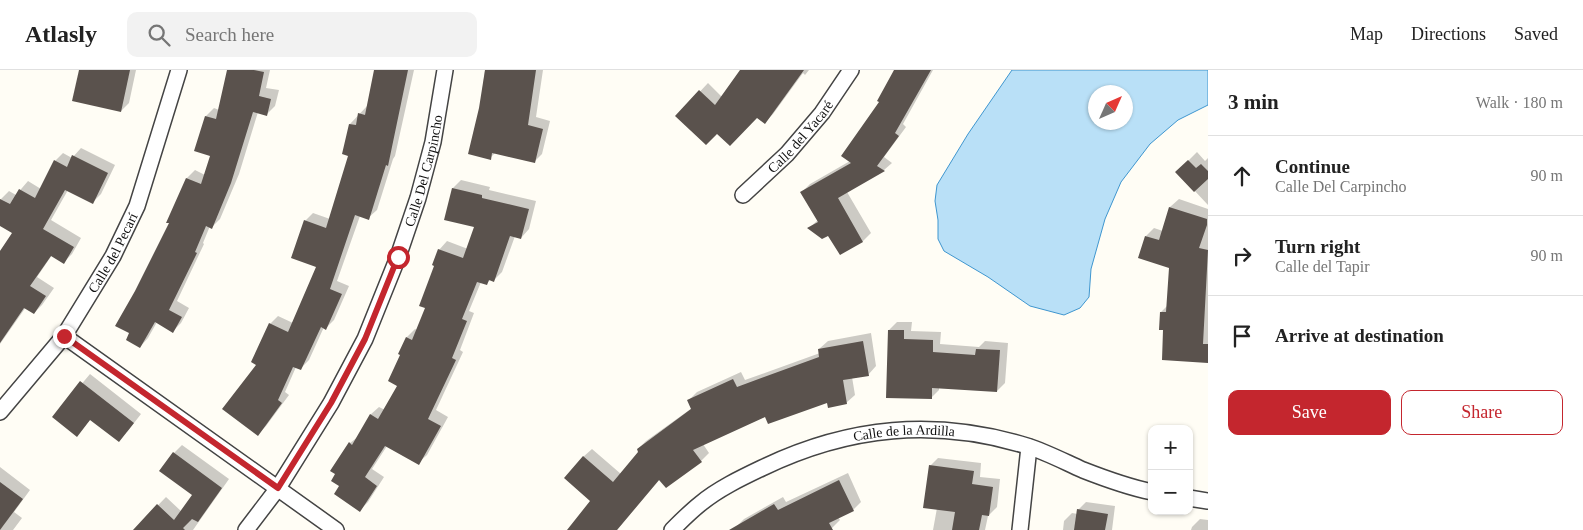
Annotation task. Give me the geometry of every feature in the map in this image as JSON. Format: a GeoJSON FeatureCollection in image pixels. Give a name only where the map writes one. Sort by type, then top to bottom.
{"type":"FeatureCollection","features":[{"type":"Feature","properties":{"kind":"street","name":"Calle del Pecarí"},"geometry":{"type":"LineString","coordinates":[[0,412],[64,336],[114,256],[137,206],[179,70]]}},
{"type":"Feature","properties":{"kind":"street","name":"Calle Del Carpincho"},"geometry":{"type":"LineString","coordinates":[[246,530],[278,488],[331,403],[365,339],[395,266],[418,198],[433,142],[446,70]]}},
{"type":"Feature","properties":{"kind":"street","name":"Calle del Yacaré"},"geometry":{"type":"LineString","coordinates":[[743,195],[787,154],[822,113],[851,70]]}},
{"type":"Feature","properties":{"kind":"street"},"geometry":{"type":"LineString","coordinates":[[64,336],[336,530]]}},
{"type":"Feature","properties":{"kind":"street","name":"Calle de la Ardilla"},"geometry":{"type":"LineString","coordinates":[[672,530],[701,503],[738,479],[783,458],[825,443],[868,433],[904,429],[986,435],[1030,446],[1124,486],[1148,491]]}},
{"type":"Feature","properties":{"kind":"street"},"geometry":{"type":"LineString","coordinates":[[1020,530],[1030,446]]}},
{"type":"Feature","properties":{"kind":"street"},"geometry":{"type":"LineString","coordinates":[[1193,499],[1208,501]]}},
{"type":"Feature","properties":{"kind":"water"},"geometry":{"type":"Polygon","coordinates":[[[1012,70],[1208,70],[1208,105],[1178,120],[1150,144],[1121,182],[1105,219],[1091,269],[1089,297],[1080,308],[1064,315],[1030,306],[988,277],[944,251],[938,239],[935,201],[937,185],[968,134],[1012,70]]]}},
{"type":"Feature","properties":{"kind":"building"},"geometry":{"type":"Polygon","coordinates":[[[79,70],[130,70],[121,112],[72,101],[79,70]]]}},
{"type":"Feature","properties":{"kind":"building"},"geometry":{"type":"Polygon","coordinates":[[[227,70],[264,72],[259,96],[271,99],[267,116],[253,112],[231,183],[212,229],[206,226],[195,252],[197,253],[169,310],[182,317],[173,333],[155,322],[140,348],[126,340],[129,333],[115,326],[169,223],[166,223],[186,178],[201,184],[210,156],[194,151],[205,116],[216,119],[227,70]]]}},
{"type":"Feature","properties":{"kind":"building"},"geometry":{"type":"Polygon","coordinates":[[[374,70],[408,70],[388,166],[386,165],[369,220],[355,215],[330,289],[342,294],[326,330],[321,327],[301,370],[293,367],[278,400],[282,403],[258,436],[222,409],[256,365],[251,362],[269,323],[288,332],[316,267],[291,258],[304,220],[326,228],[348,156],[342,154],[349,124],[356,125],[358,113],[365,115],[374,70]]]}},
{"type":"Feature","properties":{"kind":"building"},"geometry":{"type":"Polygon","coordinates":[[[485,70],[536,70],[528,125],[543,129],[535,163],[492,153],[491,160],[468,154],[479,108],[485,70]]]}},
{"type":"Feature","properties":{"kind":"building"},"geometry":{"type":"Polygon","coordinates":[[[740,70],[804,70],[765,124],[757,118],[730,146],[717,134],[706,145],[675,116],[699,90],[715,105],[740,70]]]}},
{"type":"Feature","properties":{"kind":"building"},"geometry":{"type":"Polygon","coordinates":[[[894,70],[931,70],[895,133],[899,136],[877,166],[885,171],[838,198],[863,242],[840,255],[828,236],[822,239],[807,228],[818,222],[800,192],[851,163],[841,156],[879,102],[877,101],[894,70]]]}},
{"type":"Feature","properties":{"kind":"building"},"geometry":{"type":"Polygon","coordinates":[[[72,155],[108,173],[93,204],[65,190],[43,229],[74,247],[64,264],[51,256],[30,286],[46,296],[34,314],[24,308],[0,343],[0,251],[12,233],[0,226],[0,199],[10,204],[19,189],[35,198],[54,160],[67,167],[72,155]]]}},
{"type":"Feature","properties":{"kind":"building"},"geometry":{"type":"Polygon","coordinates":[[[1188,160],[1196,168],[1201,164],[1208,171],[1208,179],[1194,192],[1175,172],[1188,160]]]}},
{"type":"Feature","properties":{"kind":"building"},"geometry":{"type":"Polygon","coordinates":[[[452,188],[482,195],[482,198],[529,209],[521,239],[510,236],[494,282],[489,280],[487,285],[477,282],[462,319],[467,321],[452,358],[456,360],[428,419],[441,426],[419,465],[385,446],[365,477],[377,486],[360,512],[334,494],[339,486],[331,481],[335,474],[330,471],[349,442],[352,445],[370,414],[378,419],[397,386],[388,381],[406,337],[412,340],[425,308],[419,306],[434,266],[432,265],[438,249],[463,258],[474,227],[444,220],[452,188]]]}},
{"type":"Feature","properties":{"kind":"building"},"geometry":{"type":"Polygon","coordinates":[[[1169,207],[1207,219],[1207,225],[1199,248],[1208,250],[1203,344],[1208,344],[1208,363],[1162,360],[1163,330],[1159,330],[1160,312],[1166,312],[1169,268],[1138,258],[1145,236],[1159,240],[1169,207]]]}},
{"type":"Feature","properties":{"kind":"building"},"geometry":{"type":"Polygon","coordinates":[[[888,330],[904,330],[904,339],[933,340],[933,352],[975,355],[976,349],[1000,350],[997,392],[932,388],[932,399],[886,398],[888,330]]]}},
{"type":"Feature","properties":{"kind":"building"},"geometry":{"type":"Polygon","coordinates":[[[863,341],[869,376],[843,380],[847,404],[828,408],[827,403],[768,424],[765,417],[693,450],[702,462],[666,488],[659,480],[617,530],[567,530],[590,501],[564,478],[583,456],[613,482],[638,452],[637,449],[691,409],[687,400],[733,379],[737,387],[819,357],[818,349],[863,341]]]}},
{"type":"Feature","properties":{"kind":"building"},"geometry":{"type":"Polygon","coordinates":[[[80,381],[134,423],[119,442],[90,420],[77,437],[52,417],[80,381]]]}},
{"type":"Feature","properties":{"kind":"building"},"geometry":{"type":"Polygon","coordinates":[[[173,452],[222,488],[198,522],[192,519],[183,528],[185,530],[133,530],[157,504],[174,520],[192,495],[159,471],[173,452]]]}},
{"type":"Feature","properties":{"kind":"building"},"geometry":{"type":"Polygon","coordinates":[[[929,465],[974,471],[972,484],[993,487],[989,516],[982,515],[979,530],[952,530],[955,512],[923,508],[929,465]]]}},
{"type":"Feature","properties":{"kind":"building"},"geometry":{"type":"Polygon","coordinates":[[[839,480],[854,511],[829,523],[833,530],[729,530],[774,504],[778,510],[839,480]]]}},
{"type":"Feature","properties":{"kind":"building"},"geometry":{"type":"Polygon","coordinates":[[[0,482],[23,499],[0,530],[0,482]]]}},
{"type":"Feature","properties":{"kind":"building"},"geometry":{"type":"Polygon","coordinates":[[[1077,509],[1108,514],[1105,530],[1074,530],[1077,509]]]}},
{"type":"Feature","properties":{"kind":"route"},"geometry":{"type":"LineString","coordinates":[[64,336],[278,488],[331,403],[365,339],[398,257]]}}]}
